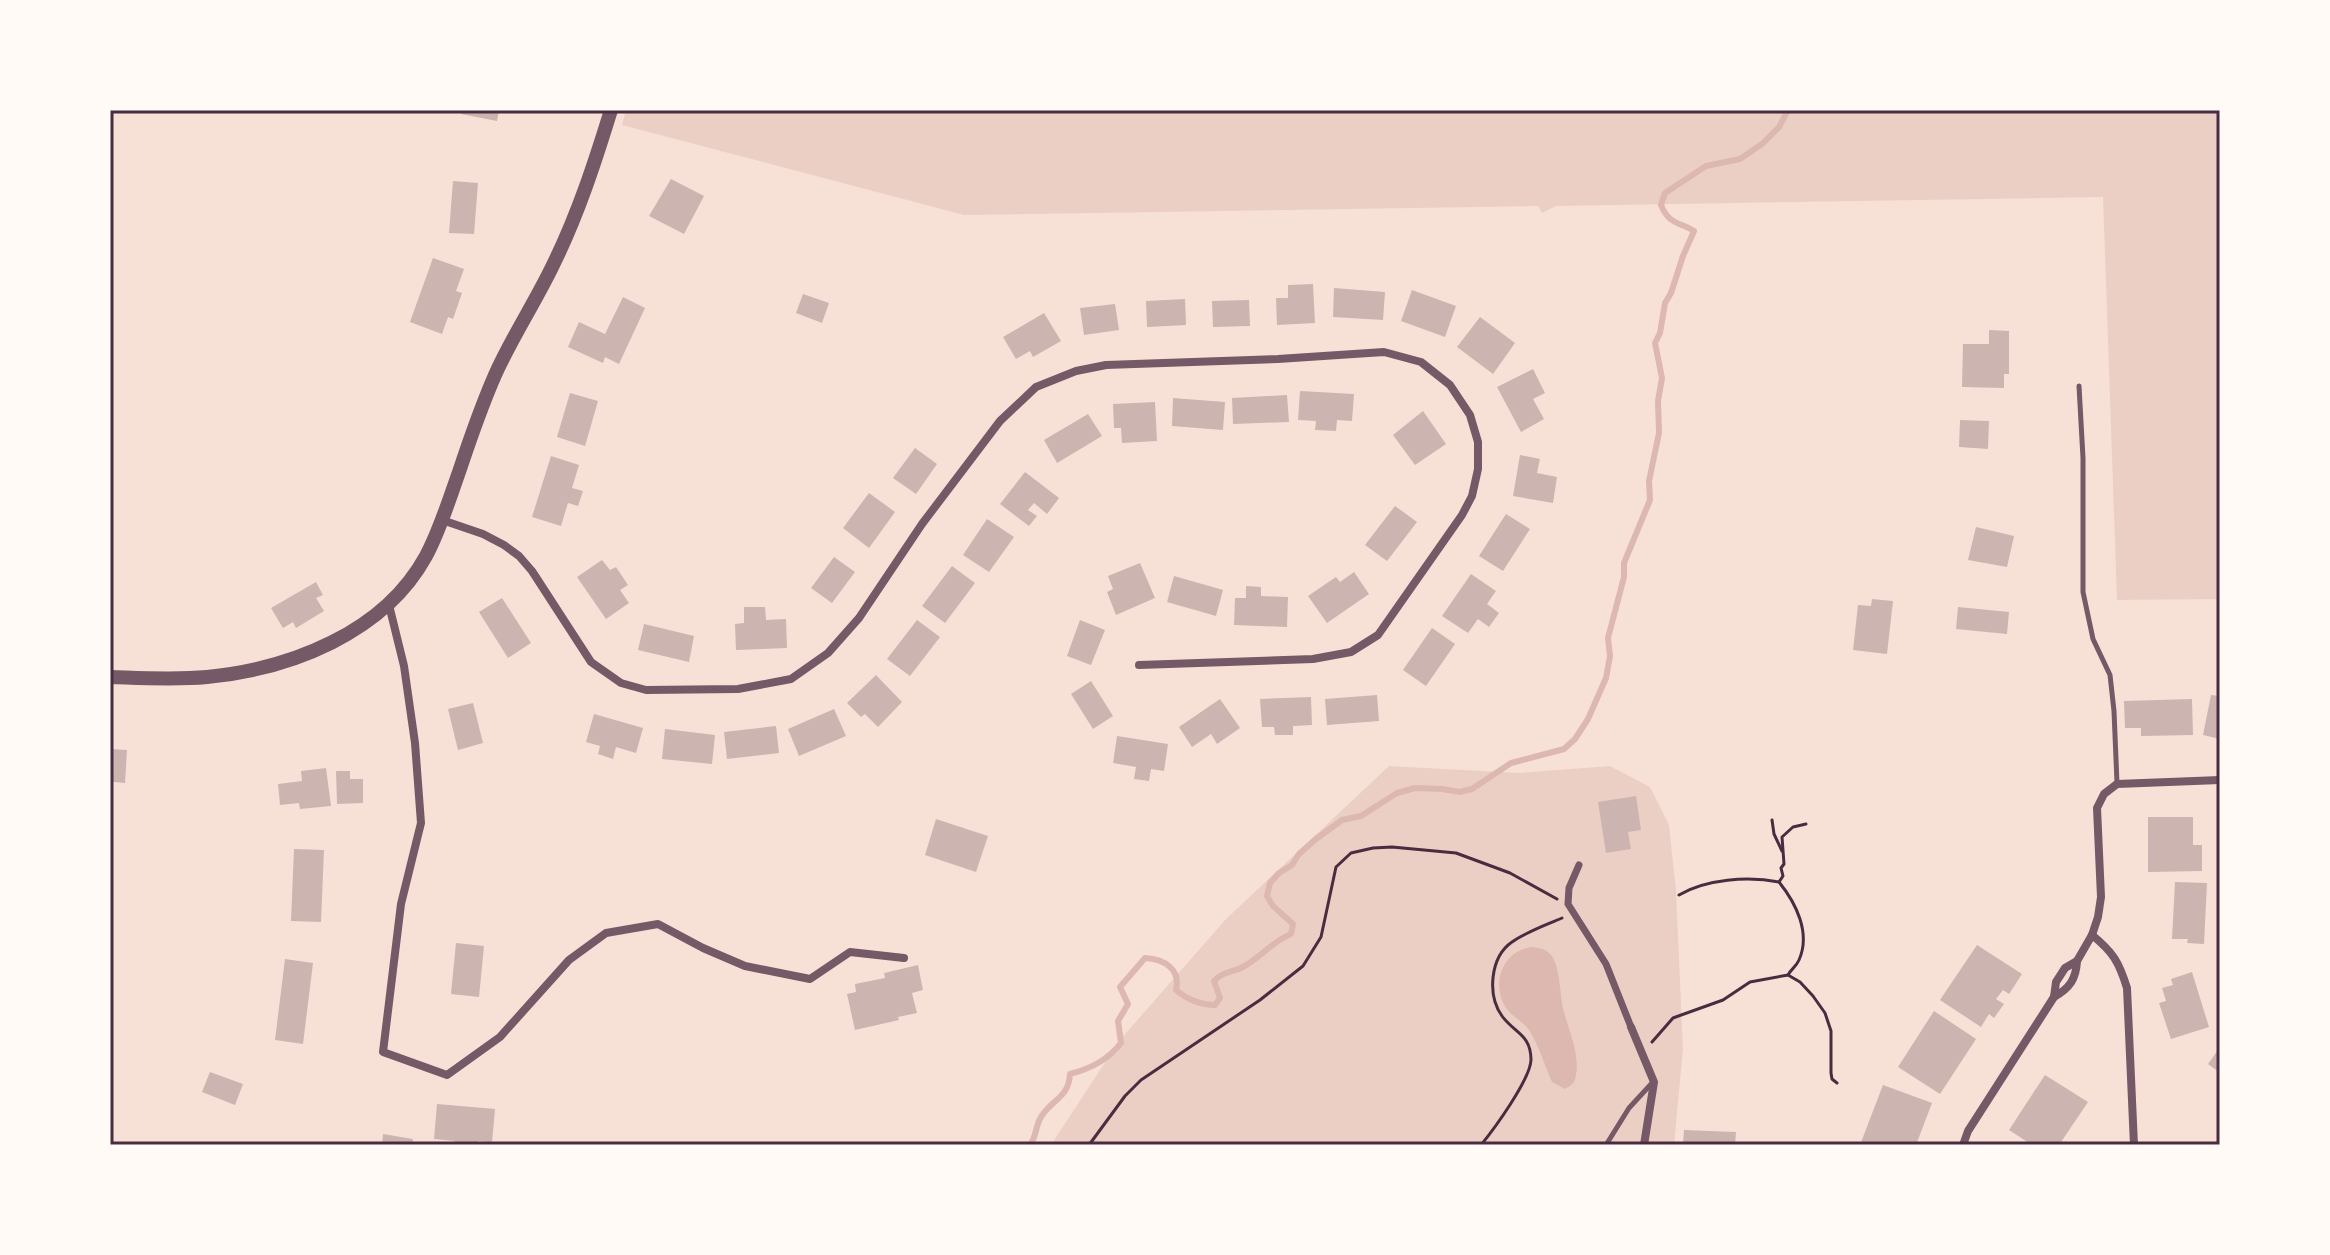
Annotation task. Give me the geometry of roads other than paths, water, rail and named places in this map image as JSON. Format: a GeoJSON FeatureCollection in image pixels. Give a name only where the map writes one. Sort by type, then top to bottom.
{"type":"FeatureCollection","features":[{"type":"Feature","properties":{"kind":"street"},"geometry":{"type":"LineString","coordinates":[[110,677],[204,677],[270,666],[331,643],[389,605],[418,570],[442,520],[495,375],[542,288],[579,207],[611,110]]}},
{"type":"Feature","properties":{"kind":"street"},"geometry":{"type":"LineString","coordinates":[[442,520],[483,534],[519,556],[591,662],[621,683],[646,690],[738,689],[791,679],[828,653],[859,618],[922,524],[1000,421],[1036,387],[1076,371],[1106,365],[1384,352],[1421,362],[1450,385],[1470,415],[1478,442],[1478,469],[1472,496],[1378,635],[1351,652],[1313,659],[1139,665]]}},
{"type":"Feature","properties":{"kind":"street"},"geometry":{"type":"LineString","coordinates":[[389,605],[404,666],[413,727],[421,823],[401,904],[383,1052],[447,1075],[500,1037],[569,960],[606,933],[658,924],[745,966],[810,979],[850,952],[904,958]]}},
{"type":"Feature","properties":{"kind":"street"},"geometry":{"type":"LineString","coordinates":[[1963,1145],[1968,1131],[2054,997],[2067,990],[2076,975],[2077,961],[2098,917],[2101,897],[2097,808],[2104,794],[2117,784],[2220,780]]}},
{"type":"Feature","properties":{"kind":"street"},"geometry":{"type":"LineString","coordinates":[[1579,865],[1569,888],[1568,904],[1606,964],[1654,1082],[1644,1145]]}},
{"type":"Feature","properties":{"kind":"street"},"geometry":{"type":"LineString","coordinates":[[2092,935],[2106,946],[2120,964],[2127,988],[2134,1145]]}},
{"type":"Feature","properties":{"kind":"lane"},"geometry":{"type":"LineString","coordinates":[[2079,386],[2083,458],[2083,592],[2093,639],[2110,675],[2117,784]]}},
{"type":"Feature","properties":{"kind":"lane"},"geometry":{"type":"LineString","coordinates":[[1606,1145],[1629,1108],[1654,1082]]}},
{"type":"Feature","properties":{"kind":"waterway"},"geometry":{"type":"LineString","coordinates":[[1030,1145],[1043,1114],[1066,1090],[1070,1074],[1098,1063],[1121,1043],[1118,1021],[1128,1004],[1120,987],[1145,958],[1170,966],[1176,976],[1176,990],[1181,994],[1199,1003],[1215,1005],[1220,998],[1214,981],[1217,978],[1243,967],[1291,934],[1293,924],[1273,906],[1267,896],[1270,883],[1316,839],[1342,820],[1361,816],[1397,793],[1415,788],[1460,792],[1472,789],[1511,763],[1564,749],[1575,739],[1588,719],[1606,678],[1610,656],[1608,638],[1624,577],[1624,563],[1650,500],[1649,481],[1659,433],[1658,401],[1662,378],[1655,343],[1660,333],[1665,303],[1694,231],[1668,216],[1661,205],[1665,193],[1706,166],[1740,159],[1779,127],[1788,110]]}}]}
